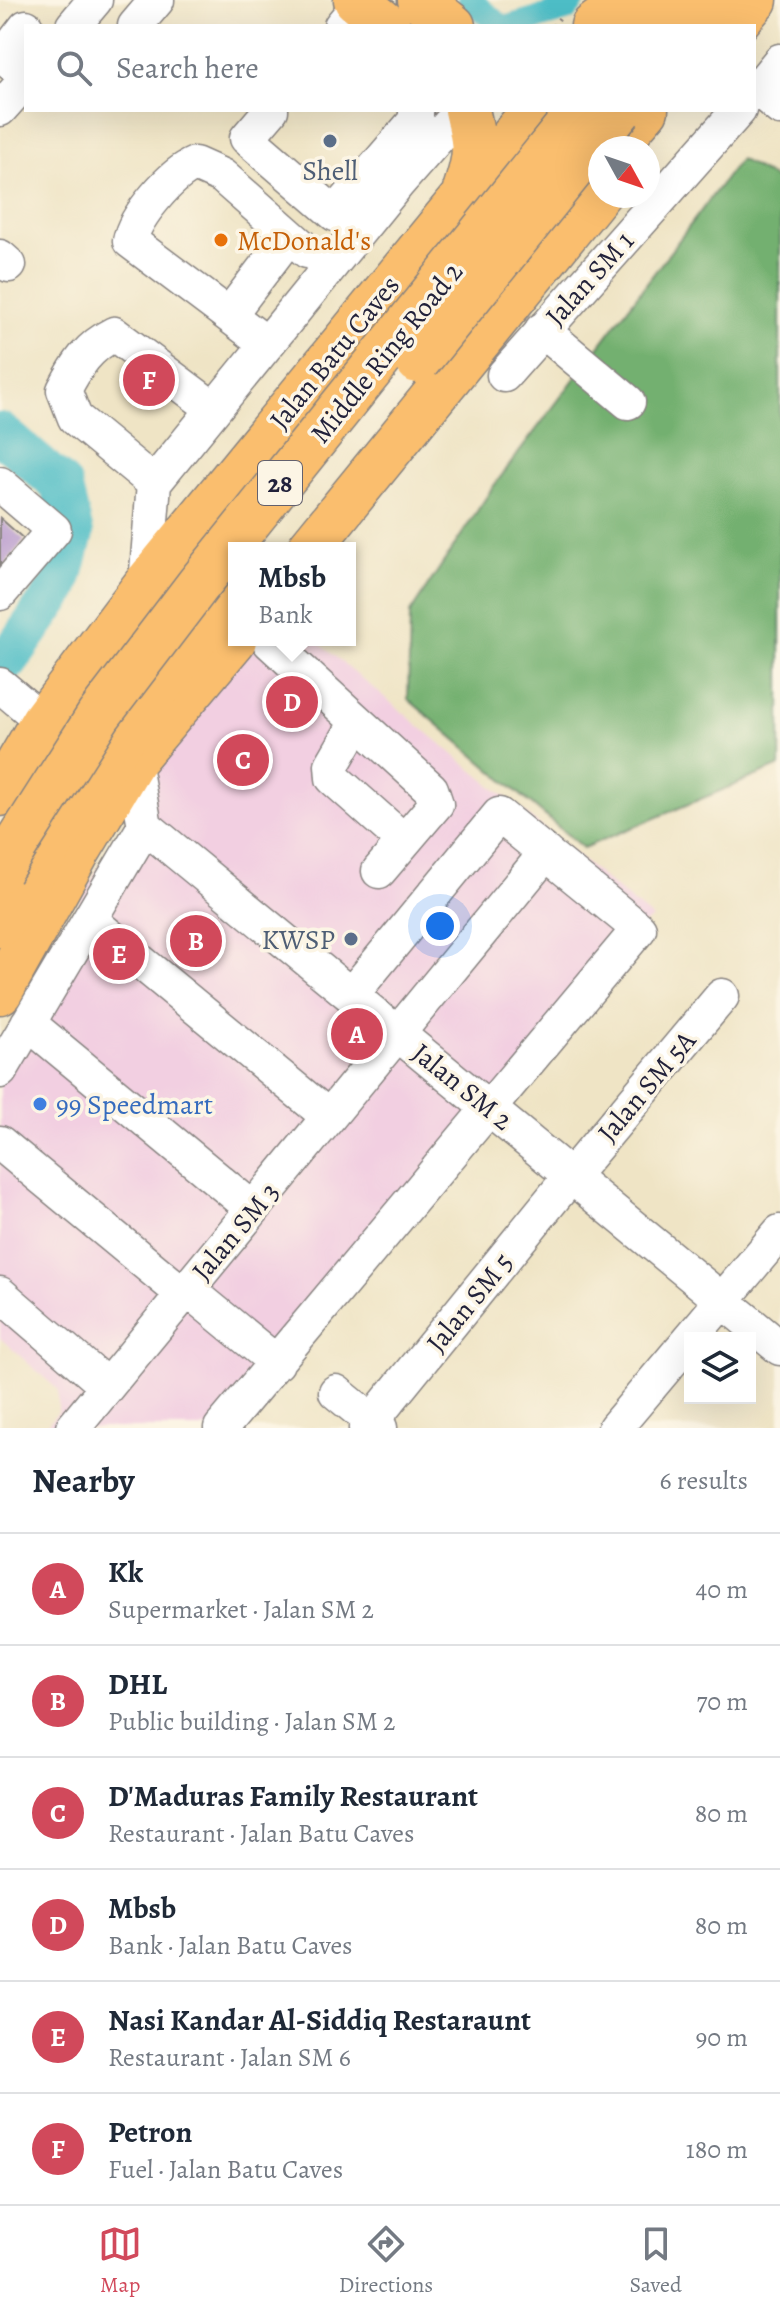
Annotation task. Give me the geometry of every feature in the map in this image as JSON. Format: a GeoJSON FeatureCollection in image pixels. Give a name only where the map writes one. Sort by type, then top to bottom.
{"type":"FeatureCollection","features":[{"type":"Feature","properties":{"kind":"main road"},"geometry":{"type":"LineString","coordinates":[[420,0],[450,24]]}},
{"type":"Feature","properties":{"kind":"main road"},"geometry":{"type":"LineString","coordinates":[[618,16],[668,0]]}},
{"type":"Feature","properties":{"kind":"main road"},"geometry":{"type":"LineString","coordinates":[[689,24],[708,0]]}},
{"type":"Feature","properties":{"kind":"main road"},"geometry":{"type":"LineString","coordinates":[[735,24],[755,0]]}},
{"type":"Feature","properties":{"kind":"main road"},"geometry":{"type":"LineString","coordinates":[[463,195],[475,161],[474,138],[465,112]]}},
{"type":"Feature","properties":{"kind":"main road","name":"Middle Ring Road 2"},"geometry":{"type":"LineString","coordinates":[[233,542],[578,112]]}},
{"type":"Feature","properties":{"kind":"main road","name":"Middle Ring Road 2"},"geometry":{"type":"LineString","coordinates":[[272,542],[618,112]]}},
{"type":"Feature","properties":{"kind":"main road"},"geometry":{"type":"LineString","coordinates":[[628,136],[645,112]]}},
{"type":"Feature","properties":{"kind":"main road"},"geometry":{"type":"LineString","coordinates":[[638,136],[663,112]]}},
{"type":"Feature","properties":{"kind":"main road"},"geometry":{"type":"LineString","coordinates":[[525,115],[562,160],[579,167],[588,166]]}},
{"type":"Feature","properties":{"kind":"main road","name":"Jalan Batu Caves"},"geometry":{"type":"LineString","coordinates":[[0,794],[43,721],[146,584],[525,115]]}},
{"type":"Feature","properties":{"kind":"main road"},"geometry":{"type":"LineString","coordinates":[[316,542],[484,367],[588,195]]}},
{"type":"Feature","properties":{"kind":"main road"},"geometry":{"type":"LineString","coordinates":[[383,292],[395,282],[424,274],[445,278],[456,285],[471,303],[477,327],[474,343],[484,367]]}},
{"type":"Feature","properties":{"kind":"main road","name":"Middle Ring Road 2"},"geometry":{"type":"LineString","coordinates":[[0,870],[99,715],[228,548]]}},
{"type":"Feature","properties":{"kind":"main road"},"geometry":{"type":"LineString","coordinates":[[0,925],[124,734],[228,598]]}},
{"type":"Feature","properties":{"kind":"main road"},"geometry":{"type":"LineString","coordinates":[[14,1008],[76,855],[133,760],[247,646]]}},
{"type":"Feature","properties":{"kind":"street"},"geometry":{"type":"LineString","coordinates":[[137,24],[157,0]]}},
{"type":"Feature","properties":{"kind":"street"},"geometry":{"type":"LineString","coordinates":[[24,30],[3,57],[24,75]]}},
{"type":"Feature","properties":{"kind":"street","name":"Jalan SM 1"},"geometry":{"type":"LineString","coordinates":[[758,100],[780,61]]}},
{"type":"Feature","properties":{"kind":"street"},"geometry":{"type":"LineString","coordinates":[[0,109],[24,79]]}},
{"type":"Feature","properties":{"kind":"street"},"geometry":{"type":"LineString","coordinates":[[269,112],[247,138],[335,214],[462,112]]}},
{"type":"Feature","properties":{"kind":"street"},"geometry":{"type":"LineString","coordinates":[[146,584],[154,483],[267,344],[388,174],[416,120],[416,112]]}},
{"type":"Feature","properties":{"kind":"street","name":"Jalan SM 1"},"geometry":{"type":"LineString","coordinates":[[484,367],[542,330],[747,112]]}},
{"type":"Feature","properties":{"kind":"street"},"geometry":{"type":"LineString","coordinates":[[229,315],[298,244],[222,176],[195,164],[180,170],[133,227],[130,241],[267,344]]}},
{"type":"Feature","properties":{"kind":"street"},"geometry":{"type":"LineString","coordinates":[[542,330],[628,402]]}},
{"type":"Feature","properties":{"kind":"street"},"geometry":{"type":"LineString","coordinates":[[154,483],[75,418],[64,390],[79,360],[100,341],[114,334],[214,409]]}},
{"type":"Feature","properties":{"kind":"street"},"geometry":{"type":"LineString","coordinates":[[0,484],[54,530],[0,593]]}},
{"type":"Feature","properties":{"kind":"street"},"geometry":{"type":"LineString","coordinates":[[258,646],[357,722],[431,789],[436,804],[379,871]]}},
{"type":"Feature","properties":{"kind":"street"},"geometry":{"type":"LineString","coordinates":[[0,685],[43,721]]}},
{"type":"Feature","properties":{"kind":"street"},"geometry":{"type":"LineString","coordinates":[[357,722],[332,765],[333,778],[404,841]]}},
{"type":"Feature","properties":{"kind":"street"},"geometry":{"type":"LineString","coordinates":[[0,1071],[14,1008],[90,920],[145,826],[133,760]]}},
{"type":"Feature","properties":{"kind":"street"},"geometry":{"type":"LineString","coordinates":[[221,1428],[639,929],[499,815],[351,995]]}},
{"type":"Feature","properties":{"kind":"street"},"geometry":{"type":"LineString","coordinates":[[76,855],[145,826]]}},
{"type":"Feature","properties":{"kind":"street","name":"Jalan SM 2"},"geometry":{"type":"LineString","coordinates":[[145,826],[780,1348]]}},
{"type":"Feature","properties":{"kind":"street","name":"Jalan SM 3"},"geometry":{"type":"LineString","coordinates":[[73,1428],[546,853]]}},
{"type":"Feature","properties":{"kind":"street"},"geometry":{"type":"LineString","coordinates":[[90,920],[329,1117]]}},
{"type":"Feature","properties":{"kind":"street","name":"Jalan SM 5A"},"geometry":{"type":"LineString","coordinates":[[571,1176],[722,996]]}},
{"type":"Feature","properties":{"kind":"street"},"geometry":{"type":"LineString","coordinates":[[14,1008],[253,1209]]}},
{"type":"Feature","properties":{"kind":"street"},"geometry":{"type":"LineString","coordinates":[[0,1143],[277,1363]]}},
{"type":"Feature","properties":{"kind":"street","name":"Jalan SM 5"},"geometry":{"type":"LineString","coordinates":[[373,1426],[571,1176]]}},
{"type":"Feature","properties":{"kind":"street"},"geometry":{"type":"LineString","coordinates":[[615,1428],[780,1232]]}},
{"type":"Feature","properties":{"kind":"street"},"geometry":{"type":"LineString","coordinates":[[0,1294],[107,1386]]}},
{"type":"Feature","properties":{"kind":"street"},"geometry":{"type":"LineString","coordinates":[[336,1392],[373,1426]]}},
{"type":"Feature","properties":{"kind":"shaded area"},"geometry":{"type":"Polygon","coordinates":[[[243,646],[322,646],[652,918],[639,929],[211,1428],[44,1428],[58,1412],[58,1390],[0,1338],[0,1046],[97,870],[174,746],[243,646]]]}},
{"type":"Feature","properties":{"kind":"green space"},"geometry":{"type":"Polygon","coordinates":[[[740,159],[780,182],[780,766],[583,848],[408,699],[410,613],[493,487],[740,159]]]}},
{"type":"Feature","properties":{"kind":"building"},"geometry":{"type":"Polygon","coordinates":[[[0,518],[25,540],[0,570],[0,518]]]}},
{"type":"Feature","properties":{"kind":"waterway"},"geometry":{"type":"LineString","coordinates":[[469,0],[499,24]]}},
{"type":"Feature","properties":{"kind":"waterway"},"geometry":{"type":"LineString","coordinates":[[518,24],[566,10],[574,0]]}},
{"type":"Feature","properties":{"kind":"waterway"},"geometry":{"type":"LineString","coordinates":[[0,433],[61,485],[73,534],[59,587],[8,660]]}},
{"type":"Feature","properties":{"kind":"place","name":"Shell"},"geometry":{"type":"Point","coordinates":[330,141]}},
{"type":"Feature","properties":{"kind":"place","name":"McDonald's"},"geometry":{"type":"Point","coordinates":[221,240]}},
{"type":"Feature","properties":{"kind":"place","name":"Petron"},"geometry":{"type":"Point","coordinates":[149,380]}},
{"type":"Feature","properties":{"kind":"place","name":"Mbsb"},"geometry":{"type":"Point","coordinates":[292,702]}},
{"type":"Feature","properties":{"kind":"place","name":"D'Maduras Family Restaurant"},"geometry":{"type":"Point","coordinates":[243,760]}},
{"type":"Feature","properties":{"kind":"place","name":"KWSP"},"geometry":{"type":"Point","coordinates":[351,939]}},
{"type":"Feature","properties":{"kind":"place","name":"DHL"},"geometry":{"type":"Point","coordinates":[196,941]}},
{"type":"Feature","properties":{"kind":"place","name":"Nasi Kandar Al-Siddiq Restaraunt"},"geometry":{"type":"Point","coordinates":[119,954]}},
{"type":"Feature","properties":{"kind":"place","name":"Kk"},"geometry":{"type":"Point","coordinates":[357,1034]}},
{"type":"Feature","properties":{"kind":"place","name":"99 Speedmart"},"geometry":{"type":"Point","coordinates":[40,1104]}}]}
